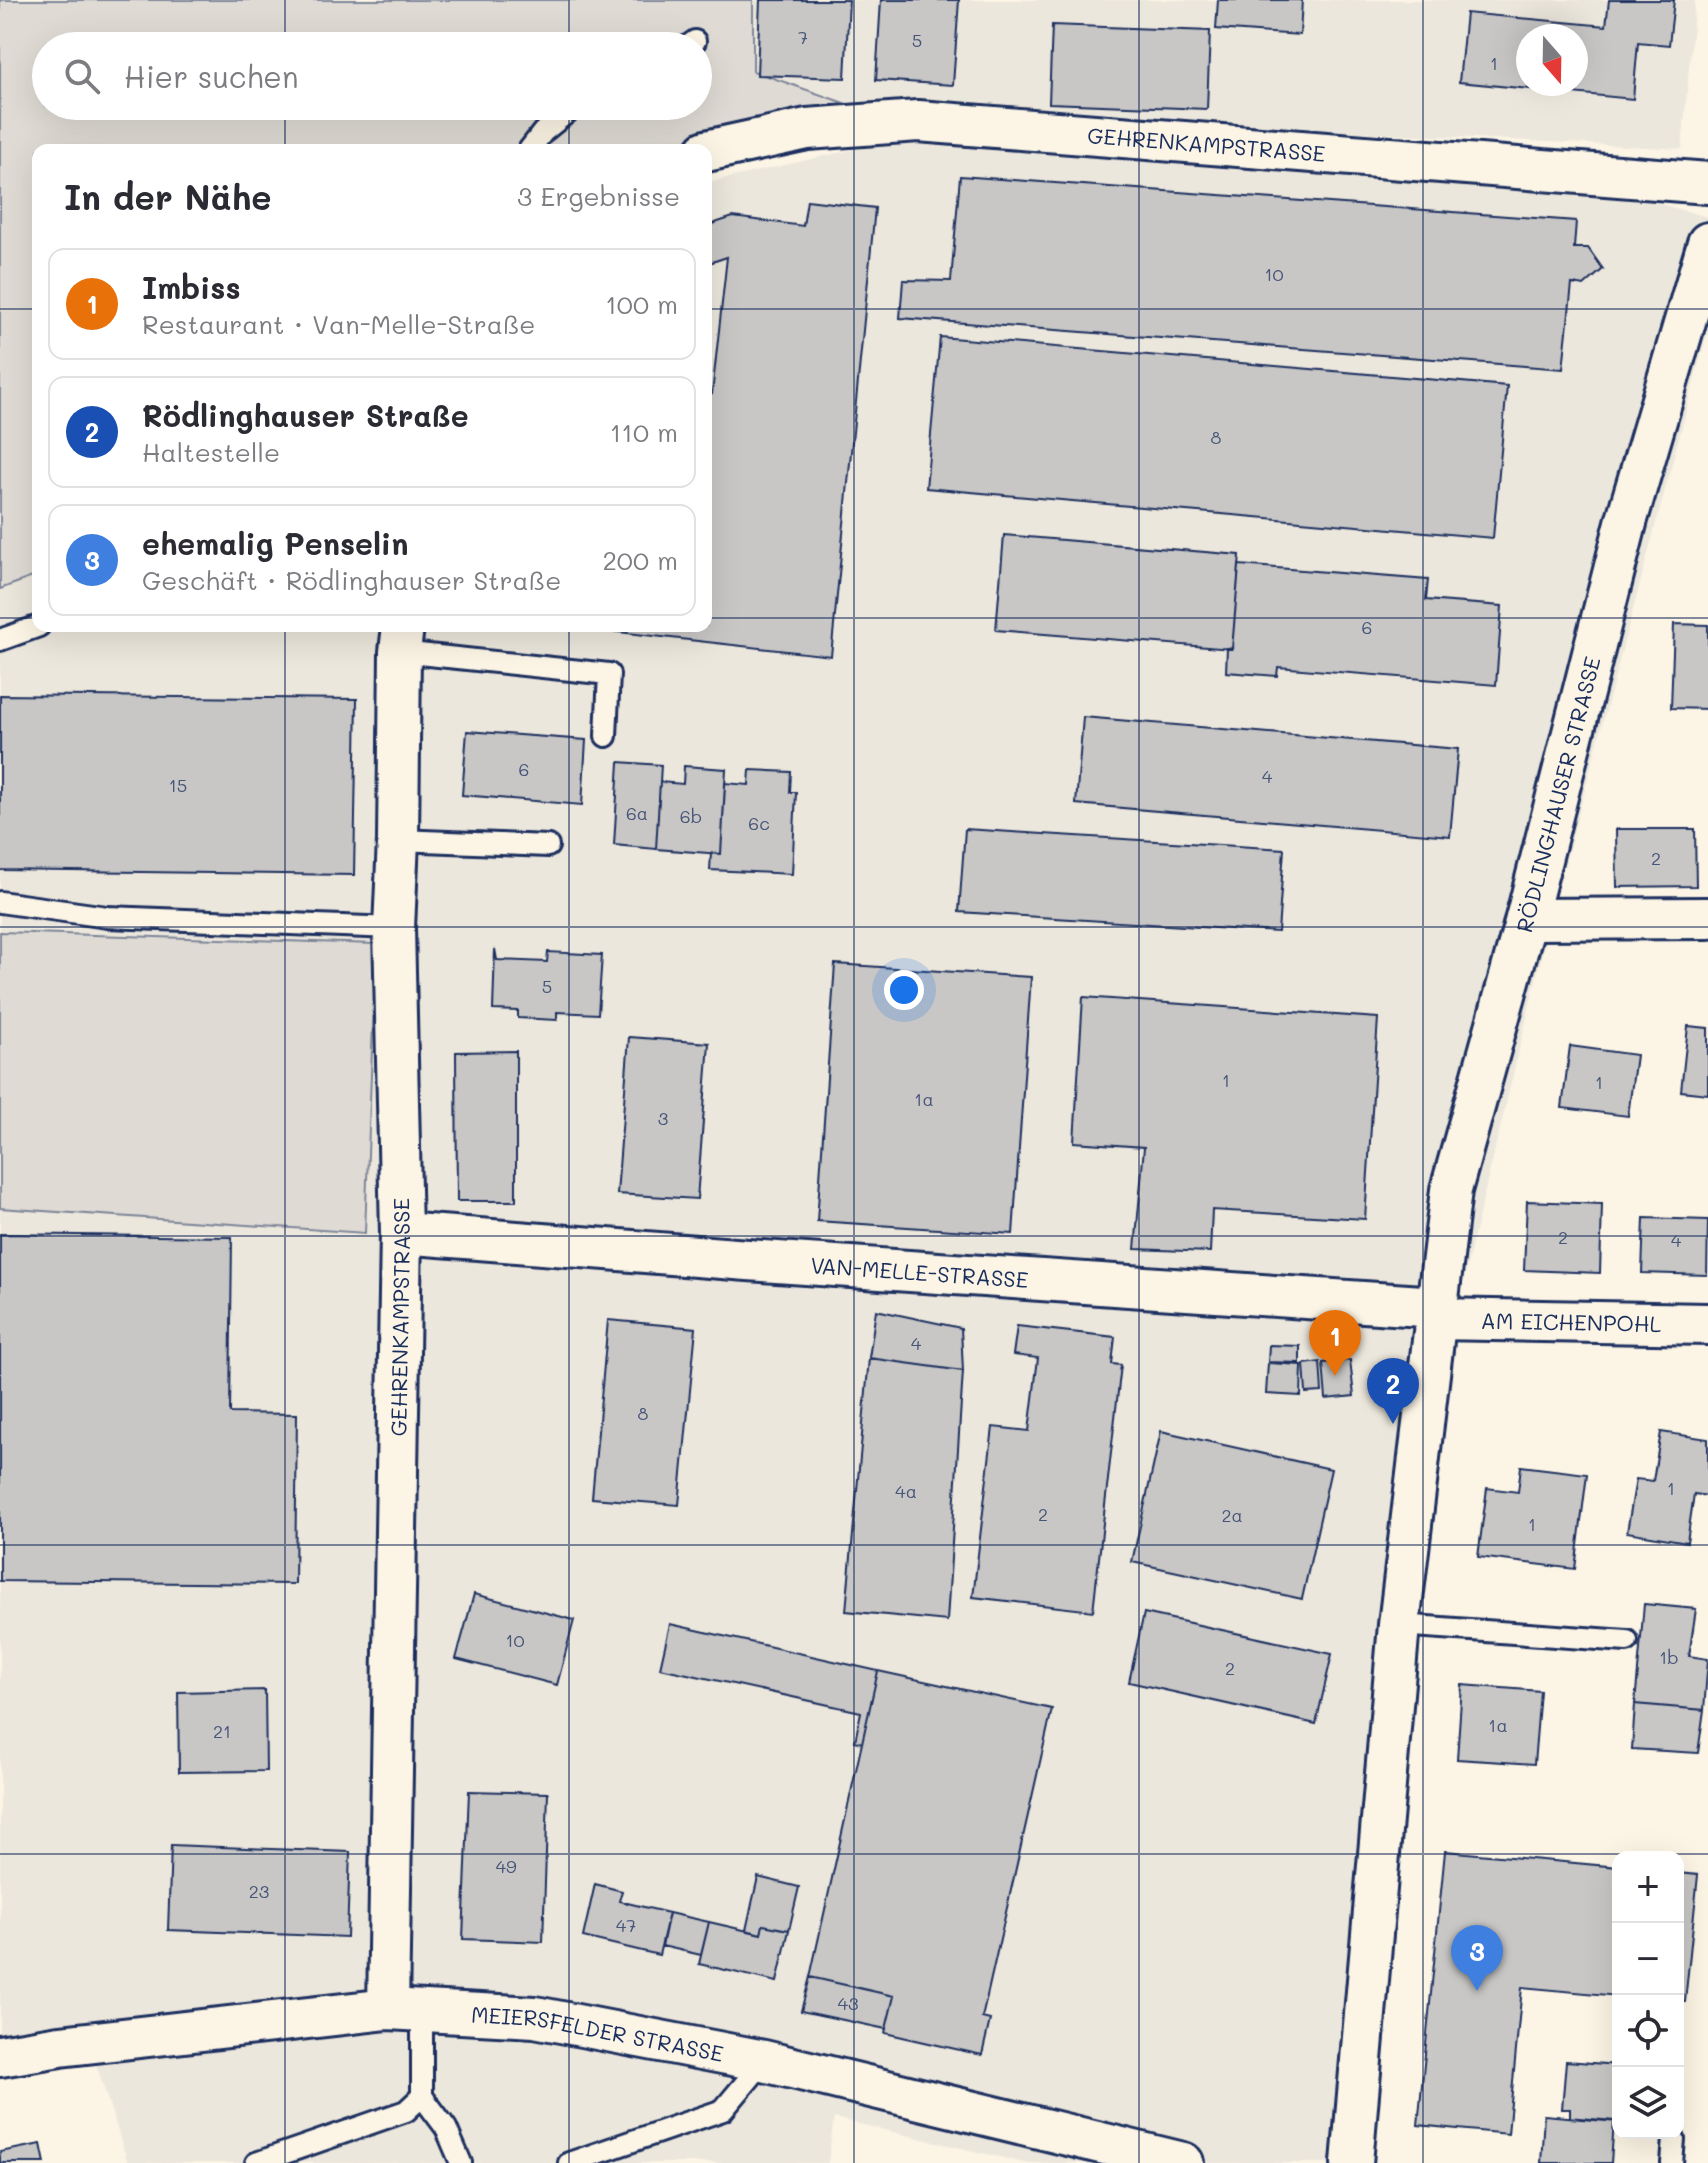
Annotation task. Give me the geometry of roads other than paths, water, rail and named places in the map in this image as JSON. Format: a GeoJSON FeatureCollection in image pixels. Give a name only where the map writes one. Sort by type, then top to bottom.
{"type":"FeatureCollection","features":[{"type":"Feature","properties":{"kind":"street","name":"GEHRENKAMPSTRASSE"},"geometry":{"type":"LineString","coordinates":[[712,150],[807,129],[918,121],[1708,183]]}},
{"type":"Feature","properties":{"kind":"street","name":"RÖDLINGHAUSER STRASSE"},"geometry":{"type":"LineString","coordinates":[[1352,2163],[1399,1625],[1451,1190],[1526,919],[1627,519],[1708,243]]}},
{"type":"Feature","properties":{"kind":"street","name":"GEHRENKAMPSTRASSE"},"geometry":{"type":"LineString","coordinates":[[401,639],[394,928],[401,1233],[405,2010]]}},
{"type":"Feature","properties":{"kind":"street"},"geometry":{"type":"LineString","coordinates":[[1526,919],[1708,918]]}},
{"type":"Feature","properties":{"kind":"street","name":"VAN-MELLE-STRASSE"},"geometry":{"type":"LineString","coordinates":[[401,1233],[1436,1313]]}},
{"type":"Feature","properties":{"kind":"street","name":"AM EICHENPOHL"},"geometry":{"type":"LineString","coordinates":[[1436,1313],[1708,1324]]}},
{"type":"Feature","properties":{"kind":"street","name":"MEIERSFELDER STRASSE"},"geometry":{"type":"LineString","coordinates":[[0,2056],[60,2046],[405,2010],[535,2017],[764,2061],[1183,2163]]}},
{"type":"Feature","properties":{"kind":"lane"},"geometry":{"type":"LineString","coordinates":[[534,144],[558,120]]}},
{"type":"Feature","properties":{"kind":"lane"},"geometry":{"type":"LineString","coordinates":[[0,640],[32,629]]}},
{"type":"Feature","properties":{"kind":"lane"},"geometry":{"type":"LineString","coordinates":[[401,639],[609,674],[606,736]]}},
{"type":"Feature","properties":{"kind":"lane"},"geometry":{"type":"LineString","coordinates":[[398,840],[548,846]]}},
{"type":"Feature","properties":{"kind":"lane"},"geometry":{"type":"LineString","coordinates":[[0,902],[107,917],[394,928]]}},
{"type":"Feature","properties":{"kind":"lane"},"geometry":{"type":"LineString","coordinates":[[1399,1625],[1627,1641]]}},
{"type":"Feature","properties":{"kind":"lane"},"geometry":{"type":"LineString","coordinates":[[405,2010],[422,2096],[446,2128],[461,2163]]}},
{"type":"Feature","properties":{"kind":"lane"},"geometry":{"type":"LineString","coordinates":[[569,2163],[723,2110],[764,2061]]}},
{"type":"Feature","properties":{"kind":"lane"},"geometry":{"type":"LineString","coordinates":[[256,2163],[406,2111],[422,2096]]}},
{"type":"Feature","properties":{"kind":"lane"},"geometry":{"type":"LineString","coordinates":[[1672,2163],[1674,2139]]}},
{"type":"Feature","properties":{"kind":"place","name":"Imbiss"},"geometry":{"type":"Point","coordinates":[1335,1376]}},
{"type":"Feature","properties":{"kind":"place","name":"Rödlinghauser Straße"},"geometry":{"type":"Point","coordinates":[1393,1424]}},
{"type":"Feature","properties":{"kind":"place","name":"ehemalig Penselin"},"geometry":{"type":"Point","coordinates":[1477,1991]}}]}
